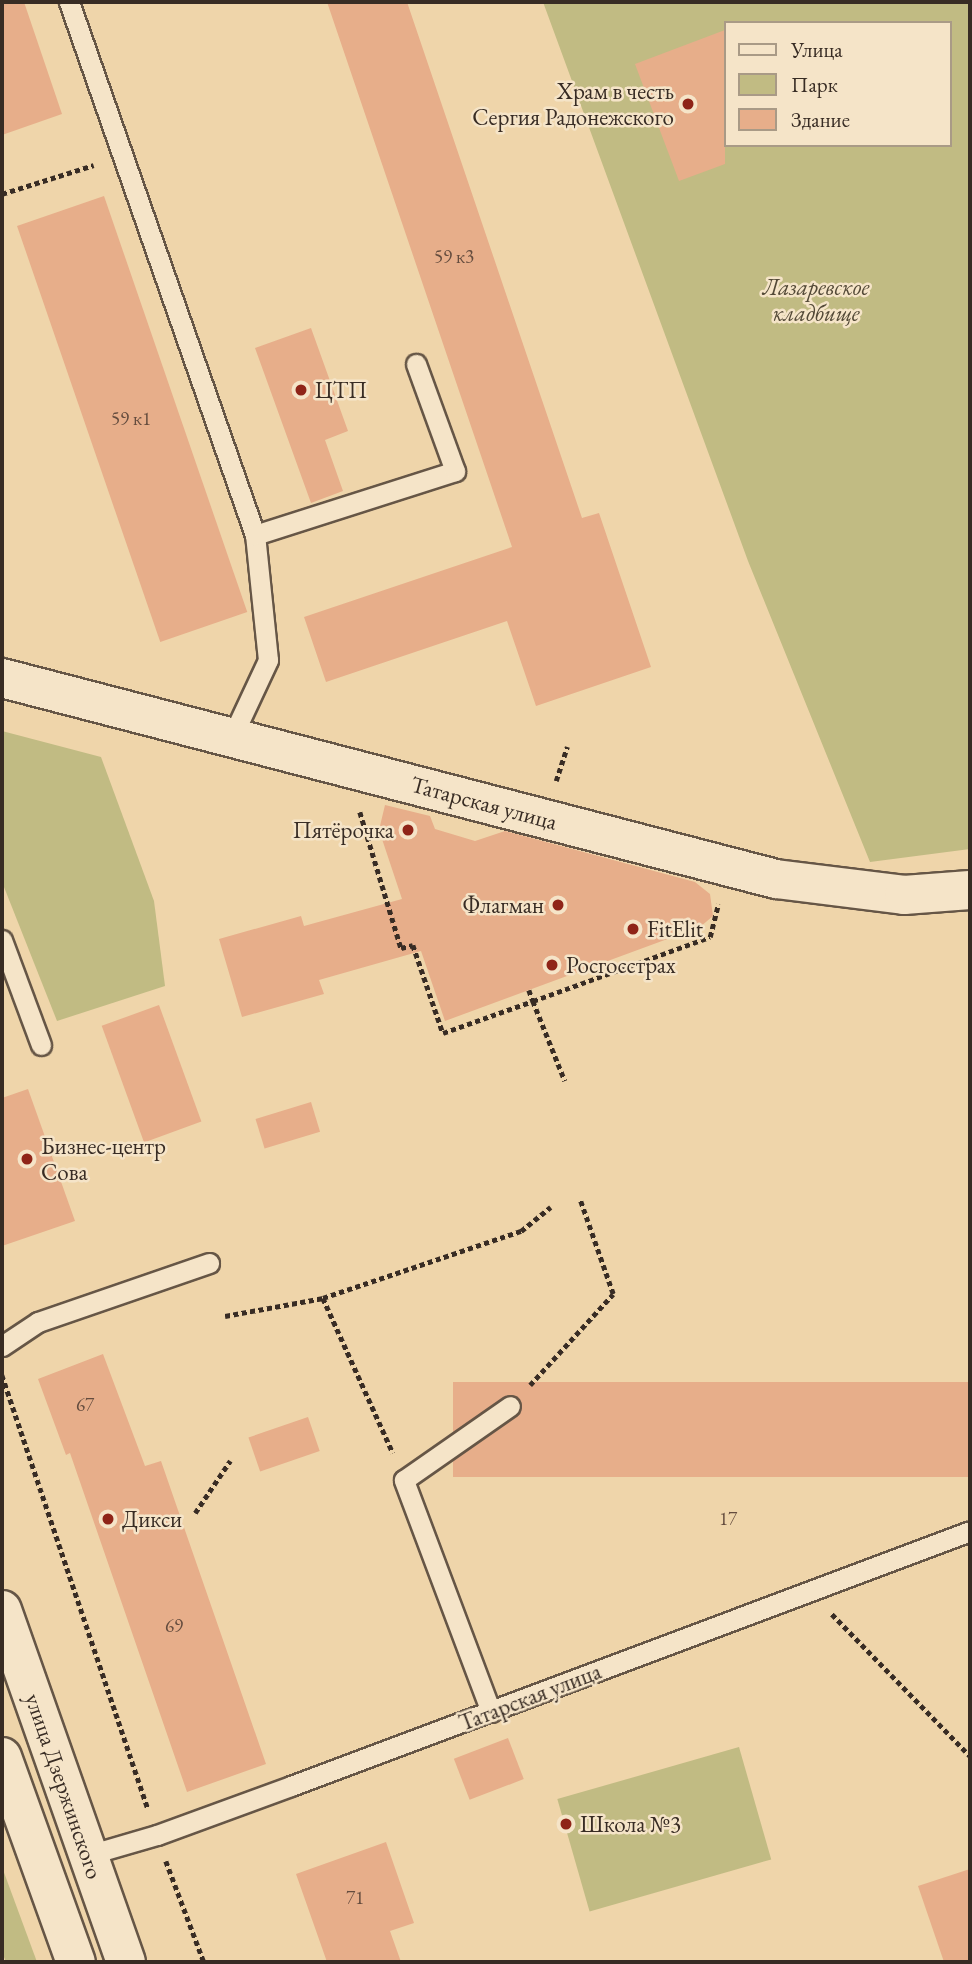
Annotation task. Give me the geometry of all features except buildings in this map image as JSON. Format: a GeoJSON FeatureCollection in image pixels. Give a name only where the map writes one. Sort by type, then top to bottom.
{"type":"FeatureCollection","features":[{"type":"Feature","properties":{"kind":"street","name":"Татарская улица"},"geometry":{"type":"LineString","coordinates":[[2,678],[776,879],[904,895],[970,890]]}},
{"type":"Feature","properties":{"kind":"street","name":"улица Дзержинского"},"geometry":{"type":"LineString","coordinates":[[2,1610],[126,1962]]}},
{"type":"Feature","properties":{"kind":"street","name":"улица Дзержинского"},"geometry":{"type":"LineString","coordinates":[[2,1757],[76,1962]]}},
{"type":"Feature","properties":{"kind":"lane"},"geometry":{"type":"LineString","coordinates":[[69,2],[255,535],[268,660],[232,737]]}},
{"type":"Feature","properties":{"kind":"lane"},"geometry":{"type":"LineString","coordinates":[[255,535],[455,471],[416,364]]}},
{"type":"Feature","properties":{"kind":"lane"},"geometry":{"type":"LineString","coordinates":[[2,940],[41,1045]]}},
{"type":"Feature","properties":{"kind":"lane"},"geometry":{"type":"LineString","coordinates":[[2,1346],[38,1322],[209,1263]]}},
{"type":"Feature","properties":{"kind":"lane"},"geometry":{"type":"LineString","coordinates":[[491,1712],[404,1480],[510,1406]]}},
{"type":"Feature","properties":{"kind":"lane","name":"Татарская улица"},"geometry":{"type":"LineString","coordinates":[[88,1855],[157,1835],[970,1531]]}},
{"type":"Feature","properties":{"kind":"path"},"geometry":{"type":"LineString","coordinates":[[2,194],[123,156]]}},
{"type":"Feature","properties":{"kind":"path"},"geometry":{"type":"LineString","coordinates":[[553,792],[567,747]]}},
{"type":"Feature","properties":{"kind":"path"},"geometry":{"type":"LineString","coordinates":[[357,801],[401,947],[413,945],[443,1033],[710,936],[721,893]]}},
{"type":"Feature","properties":{"kind":"path"},"geometry":{"type":"LineString","coordinates":[[529,990],[565,1081]]}},
{"type":"Feature","properties":{"kind":"path"},"geometry":{"type":"LineString","coordinates":[[510,1406],[613,1294],[580,1200]]}},
{"type":"Feature","properties":{"kind":"path"},"geometry":{"type":"LineString","coordinates":[[225,1316],[323,1298],[521,1231],[551,1207]]}},
{"type":"Feature","properties":{"kind":"path"},"geometry":{"type":"LineString","coordinates":[[323,1298],[404,1480]]}},
{"type":"Feature","properties":{"kind":"path"},"geometry":{"type":"LineString","coordinates":[[2,1375],[157,1835],[204,1962]]}},
{"type":"Feature","properties":{"kind":"path"},"geometry":{"type":"LineString","coordinates":[[195,1513],[230,1461]]}},
{"type":"Feature","properties":{"kind":"path"},"geometry":{"type":"LineString","coordinates":[[810,1591],[970,1756]]}},
{"type":"Feature","properties":{"kind":"green space","name":"Лазаревское кладбище"},"geometry":{"type":"Polygon","coordinates":[[[543,2],[970,2],[970,849],[870,862],[748,561],[543,2]]]}},
{"type":"Feature","properties":{"kind":"green space"},"geometry":{"type":"Polygon","coordinates":[[[2,731],[101,757],[154,901],[165,986],[57,1021],[2,882],[2,731]]]}},
{"type":"Feature","properties":{"kind":"green space"},"geometry":{"type":"Polygon","coordinates":[[[739,1747],[771,1859],[590,1912],[557,1799],[739,1747]]]}},
{"type":"Feature","properties":{"kind":"green space"},"geometry":{"type":"Polygon","coordinates":[[[2,1867],[37,1962],[6,1962],[2,1952],[2,1867]]]}},
{"type":"Feature","properties":{"kind":"place","name":"Храм в честь Сергия Радонежского"},"geometry":{"type":"Point","coordinates":[688,104]}},
{"type":"Feature","properties":{"kind":"place","name":"ЦТП"},"geometry":{"type":"Point","coordinates":[301,390]}},
{"type":"Feature","properties":{"kind":"place","name":"Пятёрочка"},"geometry":{"type":"Point","coordinates":[408,830]}},
{"type":"Feature","properties":{"kind":"place","name":"Флагман"},"geometry":{"type":"Point","coordinates":[558,905]}},
{"type":"Feature","properties":{"kind":"place","name":"FitElit"},"geometry":{"type":"Point","coordinates":[633,929]}},
{"type":"Feature","properties":{"kind":"place","name":"Росгосстрах"},"geometry":{"type":"Point","coordinates":[552,965]}},
{"type":"Feature","properties":{"kind":"place","name":"Бизнес-центр Сова"},"geometry":{"type":"Point","coordinates":[27,1159]}},
{"type":"Feature","properties":{"kind":"place","name":"Дикси"},"geometry":{"type":"Point","coordinates":[108,1519]}},
{"type":"Feature","properties":{"kind":"place","name":"Школа №3"},"geometry":{"type":"Point","coordinates":[566,1824]}}]}
